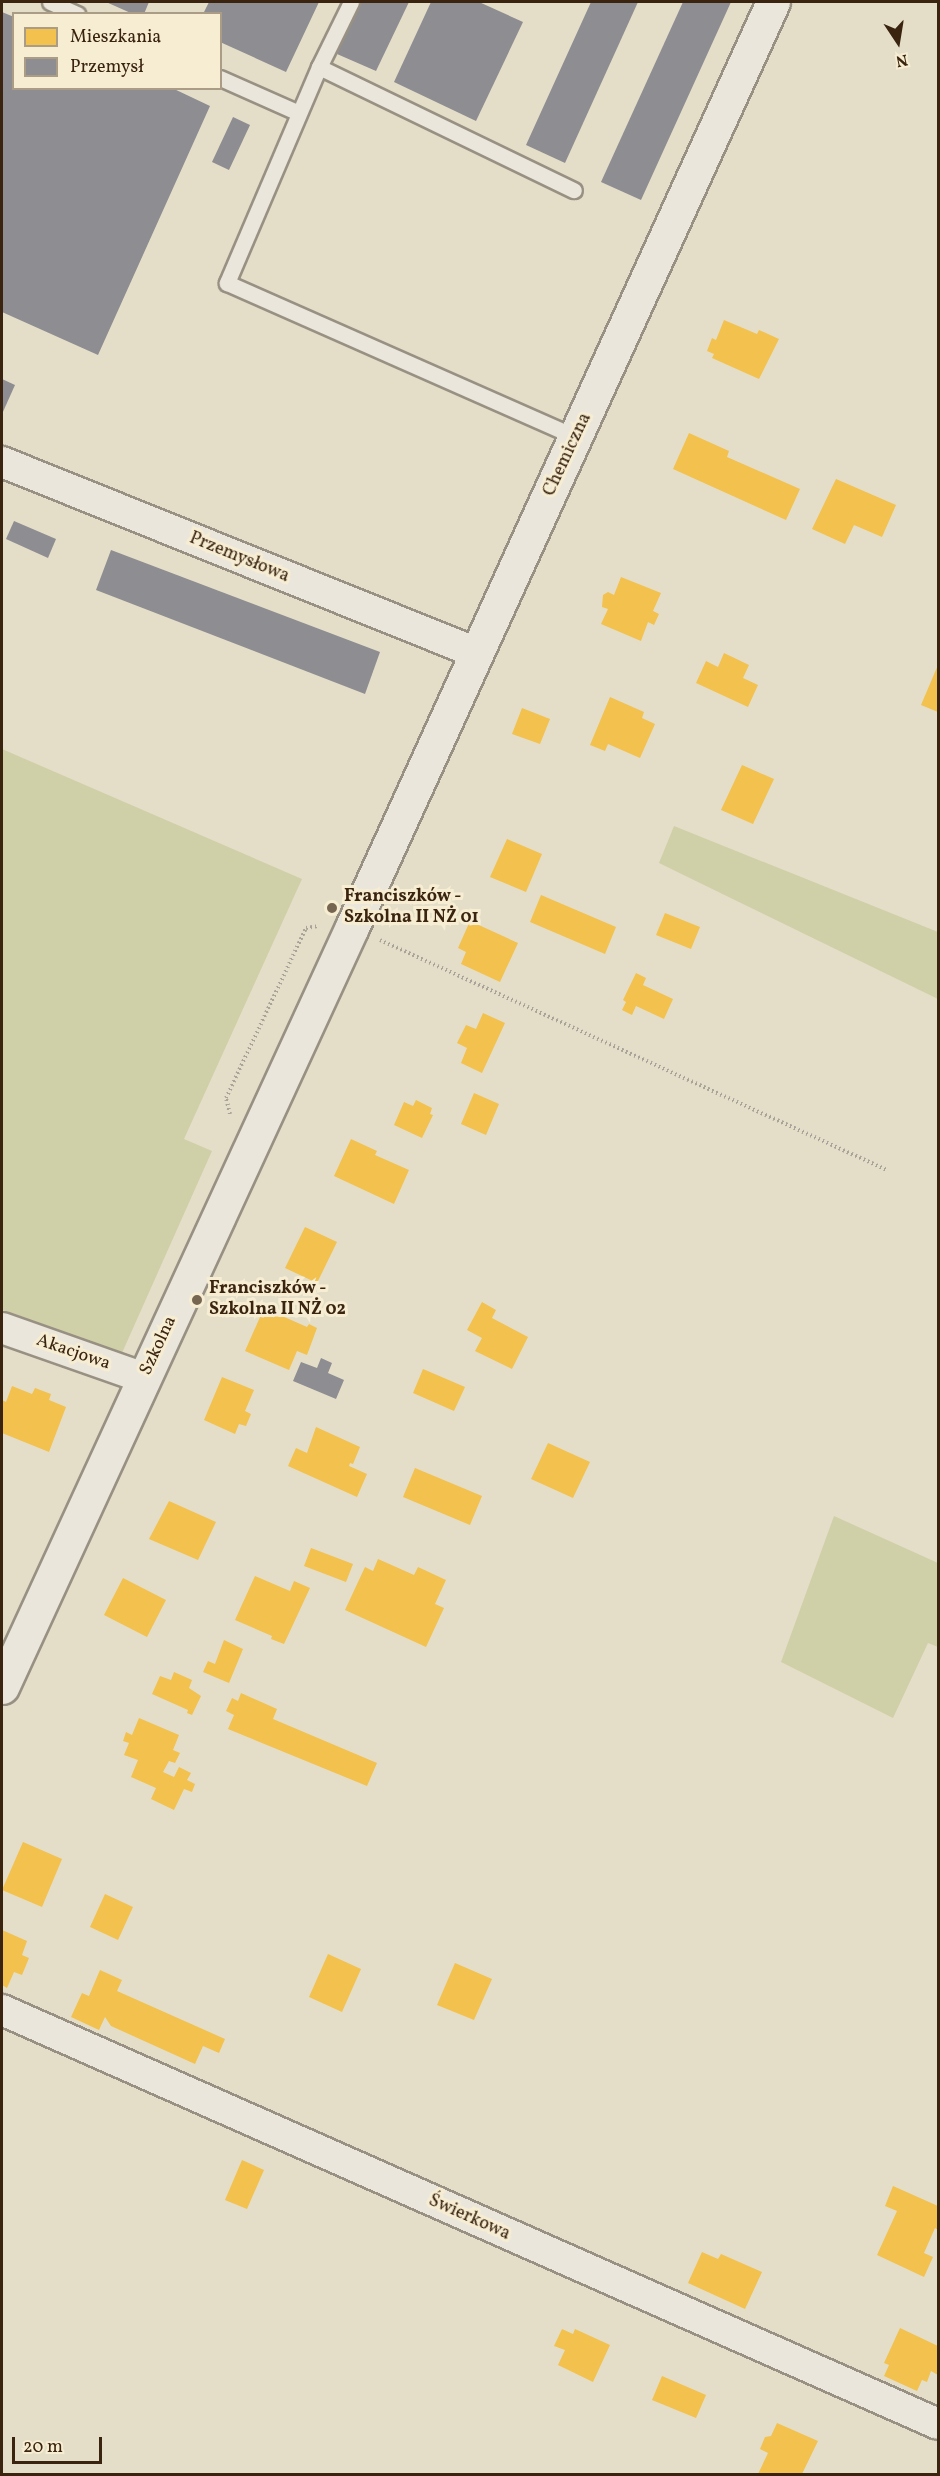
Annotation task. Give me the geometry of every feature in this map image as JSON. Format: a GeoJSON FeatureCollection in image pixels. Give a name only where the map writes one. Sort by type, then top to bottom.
{"type":"FeatureCollection","features":[{"type":"Feature","properties":{"kind":"street","name":"Chemiczna"},"geometry":{"type":"LineString","coordinates":[[357,917],[773,2]]}},
{"type":"Feature","properties":{"kind":"street","name":"Przemysłowa"},"geometry":{"type":"LineString","coordinates":[[2,462],[477,653]]}},
{"type":"Feature","properties":{"kind":"street","name":"Szkolna"},"geometry":{"type":"LineString","coordinates":[[2,1687],[357,917]]}},
{"type":"Feature","properties":{"kind":"street","name":"Akacjowa"},"geometry":{"type":"LineString","coordinates":[[2,1328],[144,1378]]}},
{"type":"Feature","properties":{"kind":"street","name":"Świerkowa"},"geometry":{"type":"LineString","coordinates":[[2,2010],[230,2113],[939,2424]]}},
{"type":"Feature","properties":{"kind":"lane"},"geometry":{"type":"LineString","coordinates":[[50,2],[72,12]]}},
{"type":"Feature","properties":{"kind":"lane"},"geometry":{"type":"LineString","coordinates":[[351,2],[319,67],[227,283],[576,437]]}},
{"type":"Feature","properties":{"kind":"lane"},"geometry":{"type":"LineString","coordinates":[[319,67],[574,190]]}},
{"type":"Feature","properties":{"kind":"lane"},"geometry":{"type":"LineString","coordinates":[[222,79],[299,113]]}},
{"type":"Feature","properties":{"kind":"path"},"geometry":{"type":"LineString","coordinates":[[357,917],[887,1170]]}},
{"type":"Feature","properties":{"kind":"green space"},"geometry":{"type":"Polygon","coordinates":[[[2,749],[302,879],[184,1139],[212,1151],[122,1353],[2,1310],[2,749]]]}},
{"type":"Feature","properties":{"kind":"green space"},"geometry":{"type":"Polygon","coordinates":[[[674,826],[938,932],[938,999],[659,863],[674,826]]]}},
{"type":"Feature","properties":{"kind":"green space"},"geometry":{"type":"Polygon","coordinates":[[[834,1516],[938,1563],[938,1647],[928,1643],[893,1718],[781,1662],[834,1516]]]}},
{"type":"Feature","properties":{"kind":"building: Mieszkania"},"geometry":{"type":"Polygon","coordinates":[[[724,320],[757,334],[759,330],[779,339],[759,379],[712,358],[714,354],[707,351],[712,338],[716,340],[724,320]]]}},
{"type":"Feature","properties":{"kind":"building: Mieszkania"},"geometry":{"type":"Polygon","coordinates":[[[689,433],[729,451],[727,457],[800,489],[786,520],[673,469],[689,433]]]}},
{"type":"Feature","properties":{"kind":"building: Mieszkania"},"geometry":{"type":"Polygon","coordinates":[[[836,479],[896,505],[882,537],[854,525],[845,544],[812,529],[836,479]]]}},
{"type":"Feature","properties":{"kind":"building: Mieszkania"},"geometry":{"type":"Polygon","coordinates":[[[621,577],[661,593],[653,611],[659,614],[654,625],[648,622],[641,641],[601,624],[608,609],[602,607],[603,595],[608,592],[614,595],[621,577]]]}},
{"type":"Feature","properties":{"kind":"building: Mieszkania"},"geometry":{"type":"Polygon","coordinates":[[[724,653],[749,665],[743,678],[758,685],[748,707],[696,683],[706,661],[718,667],[724,653]]]}},
{"type":"Feature","properties":{"kind":"building: Mieszkania"},"geometry":{"type":"Polygon","coordinates":[[[938,665],[938,712],[921,705],[938,665]]]}},
{"type":"Feature","properties":{"kind":"building: Mieszkania"},"geometry":{"type":"Polygon","coordinates":[[[610,697],[644,712],[642,718],[655,724],[640,758],[608,744],[605,751],[590,745],[610,697]]]}},
{"type":"Feature","properties":{"kind":"building: Mieszkania"},"geometry":{"type":"Polygon","coordinates":[[[522,708],[550,719],[540,744],[512,734],[522,708]]]}},
{"type":"Feature","properties":{"kind":"building: Mieszkania"},"geometry":{"type":"Polygon","coordinates":[[[742,765],[774,779],[753,824],[721,810],[742,765]]]}},
{"type":"Feature","properties":{"kind":"building: Mieszkania"},"geometry":{"type":"Polygon","coordinates":[[[507,839],[542,854],[526,892],[490,877],[507,839]]]}},
{"type":"Feature","properties":{"kind":"building: Mieszkania"},"geometry":{"type":"Polygon","coordinates":[[[541,895],[616,927],[605,954],[530,922],[541,895]]]}},
{"type":"Feature","properties":{"kind":"building: Mieszkania"},"geometry":{"type":"Polygon","coordinates":[[[665,913],[700,927],[691,949],[656,935],[665,913]]]}},
{"type":"Feature","properties":{"kind":"building: Mieszkania"},"geometry":{"type":"Polygon","coordinates":[[[470,921],[518,943],[500,982],[461,964],[466,952],[458,948],[470,921]]]}},
{"type":"Feature","properties":{"kind":"building: Mieszkania"},"geometry":{"type":"Polygon","coordinates":[[[636,973],[646,978],[643,985],[673,999],[664,1019],[636,1006],[632,1015],[622,1010],[626,1002],[623,1000],[636,973]]]}},
{"type":"Feature","properties":{"kind":"building: Mieszkania"},"geometry":{"type":"Polygon","coordinates":[[[483,1013],[505,1023],[482,1073],[461,1063],[467,1048],[457,1043],[466,1025],[476,1029],[483,1013]]]}},
{"type":"Feature","properties":{"kind":"building: Mieszkania"},"geometry":{"type":"Polygon","coordinates":[[[474,1093],[499,1104],[486,1135],[461,1124],[474,1093]]]}},
{"type":"Feature","properties":{"kind":"building: Mieszkania"},"geometry":{"type":"Polygon","coordinates":[[[416,1100],[432,1108],[430,1114],[433,1115],[422,1138],[394,1125],[404,1102],[413,1106],[416,1100]]]}},
{"type":"Feature","properties":{"kind":"building: Mieszkania"},"geometry":{"type":"Polygon","coordinates":[[[351,1139],[377,1151],[375,1155],[409,1170],[394,1204],[334,1176],[351,1139]]]}},
{"type":"Feature","properties":{"kind":"building: Mieszkania"},"geometry":{"type":"Polygon","coordinates":[[[305,1227],[337,1242],[317,1283],[285,1268],[305,1227]]]}},
{"type":"Feature","properties":{"kind":"building: Mieszkania"},"geometry":{"type":"Polygon","coordinates":[[[482,1302],[496,1310],[492,1318],[528,1337],[512,1369],[475,1351],[482,1338],[467,1330],[482,1302]]]}},
{"type":"Feature","properties":{"kind":"building: Mieszkania"},"geometry":{"type":"Polygon","coordinates":[[[264,1308],[307,1327],[309,1324],[317,1328],[307,1355],[297,1351],[289,1370],[245,1351],[264,1308]]]}},
{"type":"Feature","properties":{"kind":"building: Mieszkania"},"geometry":{"type":"Polygon","coordinates":[[[423,1369],[465,1387],[454,1411],[413,1393],[423,1369]]]}},
{"type":"Feature","properties":{"kind":"building: Mieszkania"},"geometry":{"type":"Polygon","coordinates":[[[222,1377],[254,1390],[245,1411],[251,1414],[246,1426],[239,1424],[235,1434],[204,1420],[222,1377]]]}},
{"type":"Feature","properties":{"kind":"building: Mieszkania"},"geometry":{"type":"Polygon","coordinates":[[[12,1386],[32,1394],[35,1388],[51,1394],[49,1400],[66,1407],[49,1452],[2,1433],[2,1400],[6,1402],[12,1386]]]}},
{"type":"Feature","properties":{"kind":"building: Mieszkania"},"geometry":{"type":"Polygon","coordinates":[[[316,1427],[360,1447],[353,1464],[350,1463],[349,1466],[367,1474],[357,1497],[288,1466],[296,1448],[307,1453],[316,1427]]]}},
{"type":"Feature","properties":{"kind":"building: Mieszkania"},"geometry":{"type":"Polygon","coordinates":[[[548,1443],[590,1462],[573,1498],[531,1479],[548,1443]]]}},
{"type":"Feature","properties":{"kind":"building: Mieszkania"},"geometry":{"type":"Polygon","coordinates":[[[415,1468],[482,1496],[470,1525],[403,1497],[415,1468]]]}},
{"type":"Feature","properties":{"kind":"building: Mieszkania"},"geometry":{"type":"Polygon","coordinates":[[[169,1501],[216,1522],[198,1560],[149,1539],[169,1501]]]}},
{"type":"Feature","properties":{"kind":"building: Mieszkania"},"geometry":{"type":"Polygon","coordinates":[[[311,1548],[353,1564],[346,1582],[304,1566],[311,1548]]]}},
{"type":"Feature","properties":{"kind":"building: Mieszkania"},"geometry":{"type":"Polygon","coordinates":[[[378,1559],[414,1575],[418,1567],[446,1580],[435,1604],[444,1608],[426,1647],[345,1610],[365,1567],[373,1571],[378,1559]]]}},
{"type":"Feature","properties":{"kind":"building: Mieszkania"},"geometry":{"type":"Polygon","coordinates":[[[255,1576],[290,1591],[294,1581],[310,1588],[284,1644],[271,1639],[272,1636],[235,1620],[255,1576]]]}},
{"type":"Feature","properties":{"kind":"building: Mieszkania"},"geometry":{"type":"Polygon","coordinates":[[[123,1578],[166,1600],[147,1637],[104,1615],[123,1578]]]}},
{"type":"Feature","properties":{"kind":"building: Mieszkania"},"geometry":{"type":"Polygon","coordinates":[[[224,1640],[243,1649],[229,1683],[203,1672],[208,1661],[215,1664],[224,1640]]]}},
{"type":"Feature","properties":{"kind":"building: Mieszkania"},"geometry":{"type":"Polygon","coordinates":[[[174,1672],[192,1680],[189,1688],[201,1696],[192,1715],[187,1713],[188,1710],[152,1694],[160,1676],[171,1680],[174,1672]]]}},
{"type":"Feature","properties":{"kind":"building: Mieszkania"},"geometry":{"type":"Polygon","coordinates":[[[241,1693],[277,1709],[273,1719],[377,1763],[367,1786],[228,1729],[234,1715],[226,1711],[232,1698],[238,1701],[241,1693]]]}},
{"type":"Feature","properties":{"kind":"building: Mieszkania"},"geometry":{"type":"Polygon","coordinates":[[[139,1718],[179,1735],[173,1750],[180,1753],[175,1763],[169,1761],[163,1772],[174,1777],[179,1767],[191,1773],[187,1780],[195,1784],[192,1792],[184,1789],[174,1810],[151,1799],[156,1788],[131,1777],[138,1760],[124,1755],[129,1743],[123,1741],[126,1732],[132,1735],[139,1718]]]}},
{"type":"Feature","properties":{"kind":"building: Mieszkania"},"geometry":{"type":"Polygon","coordinates":[[[23,1842],[62,1859],[42,1907],[2,1890],[23,1842]]]}},
{"type":"Feature","properties":{"kind":"building: Mieszkania"},"geometry":{"type":"Polygon","coordinates":[[[105,1894],[133,1907],[118,1940],[90,1927],[105,1894]]]}},
{"type":"Feature","properties":{"kind":"building: Mieszkania"},"geometry":{"type":"Polygon","coordinates":[[[2,1930],[27,1941],[22,1955],[29,1958],[22,1975],[14,1972],[7,1988],[2,1985],[2,1930]]]}},
{"type":"Feature","properties":{"kind":"building: Mieszkania"},"geometry":{"type":"Polygon","coordinates":[[[328,1954],[361,1969],[342,2012],[309,1997],[328,1954]]]}},
{"type":"Feature","properties":{"kind":"building: Mieszkania"},"geometry":{"type":"Polygon","coordinates":[[[455,1963],[492,1979],[474,2020],[437,2005],[455,1963]]]}},
{"type":"Feature","properties":{"kind":"building: Mieszkania"},"geometry":{"type":"Polygon","coordinates":[[[100,1970],[122,1980],[117,1991],[225,2039],[219,2053],[203,2046],[195,2064],[111,2026],[105,2017],[99,2030],[71,2017],[82,1993],[89,1996],[100,1970]]]}},
{"type":"Feature","properties":{"kind":"building: Mieszkania"},"geometry":{"type":"Polygon","coordinates":[[[242,2160],[264,2170],[247,2209],[225,2200],[242,2160]]]}},
{"type":"Feature","properties":{"kind":"building: Mieszkania"},"geometry":{"type":"Polygon","coordinates":[[[893,2186],[938,2206],[938,2230],[935,2228],[924,2253],[933,2257],[924,2277],[877,2255],[897,2211],[885,2206],[893,2186]]]}},
{"type":"Feature","properties":{"kind":"building: Mieszkania"},"geometry":{"type":"Polygon","coordinates":[[[702,2252],[718,2259],[721,2254],[762,2272],[745,2309],[688,2283],[702,2252]]]}},
{"type":"Feature","properties":{"kind":"building: Mieszkania"},"geometry":{"type":"Polygon","coordinates":[[[900,2328],[938,2346],[938,2375],[931,2371],[927,2382],[922,2380],[917,2391],[884,2376],[889,2365],[884,2363],[900,2328]]]}},
{"type":"Feature","properties":{"kind":"building: Mieszkania"},"geometry":{"type":"Polygon","coordinates":[[[562,2329],[573,2334],[575,2329],[610,2345],[593,2382],[558,2365],[565,2350],[554,2346],[562,2329]]]}},
{"type":"Feature","properties":{"kind":"building: Mieszkania"},"geometry":{"type":"Polygon","coordinates":[[[662,2376],[706,2395],[696,2418],[652,2400],[662,2376]]]}},
{"type":"Feature","properties":{"kind":"building: Mieszkania"},"geometry":{"type":"Polygon","coordinates":[[[777,2423],[818,2441],[802,2474],[758,2474],[768,2453],[760,2449],[765,2437],[771,2436],[777,2423]]]}},
{"type":"Feature","properties":{"kind":"building: Przemysł"},"geometry":{"type":"Polygon","coordinates":[[[106,2],[149,2],[145,12],[128,12],[106,2]]]}},
{"type":"Feature","properties":{"kind":"building: Przemysł"},"geometry":{"type":"Polygon","coordinates":[[[209,2],[319,2],[286,72],[222,43],[222,12],[204,12],[209,2]]]}},
{"type":"Feature","properties":{"kind":"building: Przemysł"},"geometry":{"type":"Polygon","coordinates":[[[361,2],[409,2],[376,71],[337,54],[361,2]]]}},
{"type":"Feature","properties":{"kind":"building: Przemysł"},"geometry":{"type":"Polygon","coordinates":[[[431,2],[479,2],[523,22],[476,121],[394,82],[431,2]]]}},
{"type":"Feature","properties":{"kind":"building: Przemysł"},"geometry":{"type":"Polygon","coordinates":[[[591,2],[638,2],[565,163],[526,145],[591,2]]]}},
{"type":"Feature","properties":{"kind":"building: Przemysł"},"geometry":{"type":"Polygon","coordinates":[[[683,2],[731,2],[641,200],[601,182],[683,2]]]}},
{"type":"Feature","properties":{"kind":"building: Przemysł"},"geometry":{"type":"Polygon","coordinates":[[[2,12],[12,16],[12,90],[176,90],[210,106],[98,355],[2,312],[2,12]]]}},
{"type":"Feature","properties":{"kind":"building: Przemysł"},"geometry":{"type":"Polygon","coordinates":[[[233,117],[250,125],[229,170],[212,162],[233,117]]]}},
{"type":"Feature","properties":{"kind":"building: Przemysł"},"geometry":{"type":"Polygon","coordinates":[[[2,379],[15,385],[2,414],[2,379]]]}},
{"type":"Feature","properties":{"kind":"building: Przemysł"},"geometry":{"type":"Polygon","coordinates":[[[14,521],[56,539],[48,558],[6,539],[14,521]]]}},
{"type":"Feature","properties":{"kind":"building: Przemysł"},"geometry":{"type":"Polygon","coordinates":[[[111,550],[380,652],[365,694],[96,590],[111,550]]]}},
{"type":"Feature","properties":{"kind":"building: Przemysł"},"geometry":{"type":"Polygon","coordinates":[[[321,1358],[332,1363],[328,1373],[344,1380],[336,1399],[293,1381],[301,1362],[317,1368],[321,1358]]]}},
{"type":"Feature","properties":{"kind":"place","name":"Franciszków - Szkolna II NŻ 01"},"geometry":{"type":"Point","coordinates":[332,908]}},
{"type":"Feature","properties":{"kind":"place","name":"Franciszków - Szkolna II NŻ 02"},"geometry":{"type":"Point","coordinates":[197,1300]}}]}
